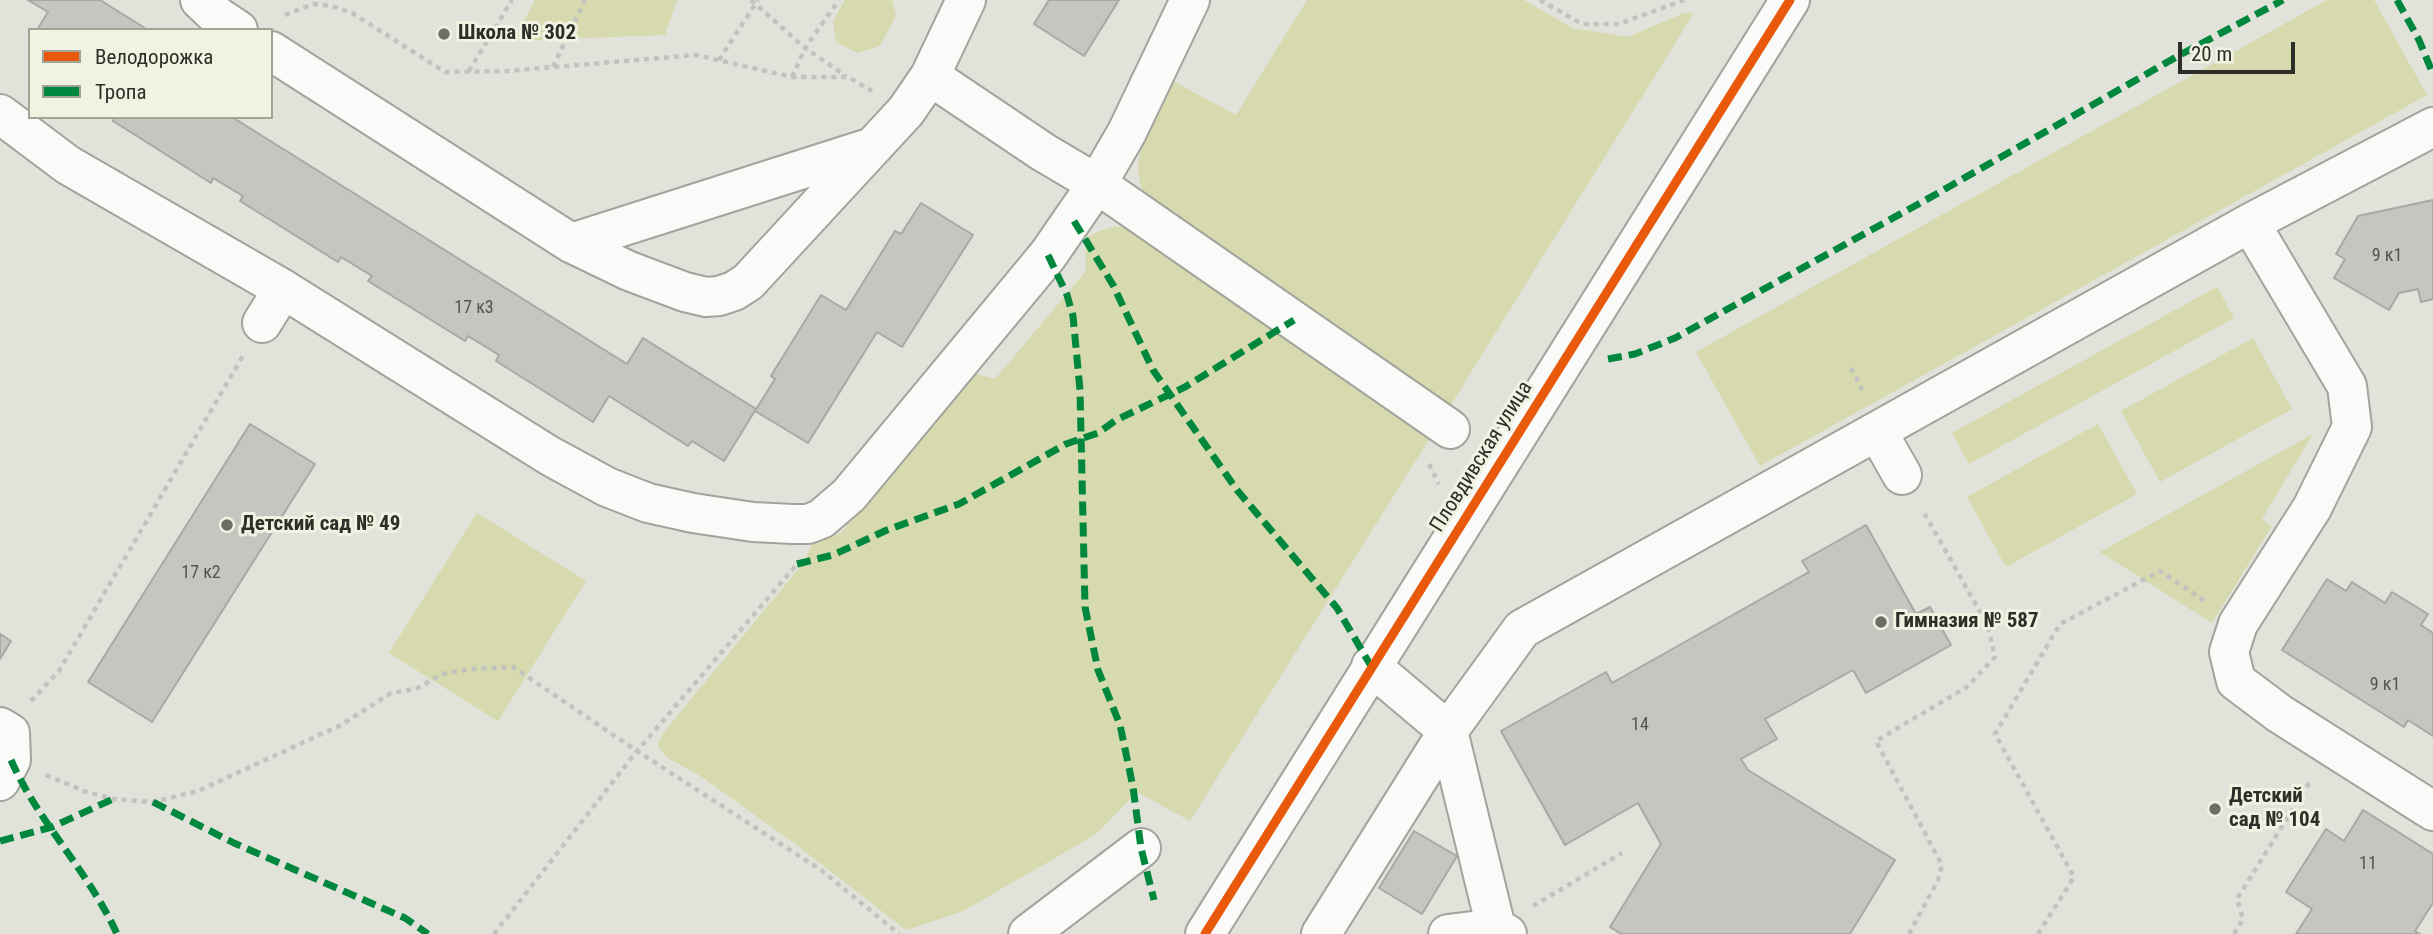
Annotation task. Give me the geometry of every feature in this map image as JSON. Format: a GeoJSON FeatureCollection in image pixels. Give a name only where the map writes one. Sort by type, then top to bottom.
{"type":"FeatureCollection","features":[{"type":"Feature","properties":{"kind":"street"},"geometry":{"type":"LineString","coordinates":[[200,0],[235,28]]}},
{"type":"Feature","properties":{"kind":"street"},"geometry":{"type":"LineString","coordinates":[[277,34],[571,243],[629,271],[706,297],[734,291],[748,282],[906,111],[930,76],[966,0]]}},
{"type":"Feature","properties":{"kind":"street"},"geometry":{"type":"LineString","coordinates":[[0,114],[68,165],[283,289],[550,456],[628,496],[692,513],[753,522],[808,524],[821,519],[849,495],[1048,255],[1097,184],[1127,132],[1190,0]]}},
{"type":"Feature","properties":{"kind":"street","name":"Пловдивская улица"},"geometry":{"type":"LineString","coordinates":[[1205,934],[1790,0]]}},
{"type":"Feature","properties":{"kind":"street"},"geometry":{"type":"LineString","coordinates":[[930,76],[1043,152],[1097,184],[1450,429]]}},
{"type":"Feature","properties":{"kind":"street"},"geometry":{"type":"LineString","coordinates":[[1321,934],[1448,731],[1521,629],[2250,223],[2433,127]]}},
{"type":"Feature","properties":{"kind":"street"},"geometry":{"type":"LineString","coordinates":[[571,243],[870,148]]}},
{"type":"Feature","properties":{"kind":"street"},"geometry":{"type":"LineString","coordinates":[[2250,223],[2347,386],[2352,427],[2312,508],[2238,624],[2229,652],[2236,681],[2280,715],[2323,760],[2433,811]]}},
{"type":"Feature","properties":{"kind":"street"},"geometry":{"type":"LineString","coordinates":[[262,323],[283,289]]}},
{"type":"Feature","properties":{"kind":"street"},"geometry":{"type":"LineString","coordinates":[[1877,431],[1902,475]]}},
{"type":"Feature","properties":{"kind":"street"},"geometry":{"type":"LineString","coordinates":[[1371,666],[1448,731],[1502,931],[1447,934]]}},
{"type":"Feature","properties":{"kind":"street"},"geometry":{"type":"LineString","coordinates":[[1028,934],[1141,848]]}},
{"type":"Feature","properties":{"kind":"path"},"geometry":{"type":"LineString","coordinates":[[468,72],[512,0]]}},
{"type":"Feature","properties":{"kind":"path"},"geometry":{"type":"LineString","coordinates":[[553,67],[585,0]]}},
{"type":"Feature","properties":{"kind":"path"},"geometry":{"type":"LineString","coordinates":[[792,77],[805,48],[839,0]]}},
{"type":"Feature","properties":{"kind":"path"},"geometry":{"type":"LineString","coordinates":[[1539,0],[1583,24],[1619,24],[1684,0]]}},
{"type":"Feature","properties":{"kind":"path"},"geometry":{"type":"LineString","coordinates":[[719,60],[755,1],[805,48],[906,111]]}},
{"type":"Feature","properties":{"kind":"path"},"geometry":{"type":"LineString","coordinates":[[277,34],[296,9],[313,4],[332,6],[352,13],[446,72],[553,67],[696,55],[792,77],[848,77]]}},
{"type":"Feature","properties":{"kind":"path"},"geometry":{"type":"LineString","coordinates":[[262,323],[59,671],[9,742],[104,797],[153,802],[198,791],[341,725],[391,693],[416,689],[442,674],[470,669],[513,667],[821,870],[899,934]]}},
{"type":"Feature","properties":{"kind":"path"},"geometry":{"type":"LineString","coordinates":[[1429,463],[1442,490]]}},
{"type":"Feature","properties":{"kind":"path"},"geometry":{"type":"LineString","coordinates":[[1902,475],[1988,626],[1995,657],[1967,687],[1876,741],[1942,865],[1938,880],[1909,934]]}},
{"type":"Feature","properties":{"kind":"path"},"geometry":{"type":"LineString","coordinates":[[494,934],[637,751],[797,564],[821,519]]}},
{"type":"Feature","properties":{"kind":"path"},"geometry":{"type":"LineString","coordinates":[[2038,934],[2074,877],[1995,734],[2060,624],[2160,571],[2238,624]]}},
{"type":"Feature","properties":{"kind":"path"},"geometry":{"type":"LineString","coordinates":[[2234,934],[2243,919],[2237,899],[2323,760]]}},
{"type":"Feature","properties":{"kind":"path"},"geometry":{"type":"LineString","coordinates":[[1502,931],[1622,853]]}},
{"type":"Feature","properties":{"kind":"green space"},"geometry":{"type":"Polygon","coordinates":[[[535,0],[677,0],[665,35],[513,41],[535,0]]]}},
{"type":"Feature","properties":{"kind":"green space"},"geometry":{"type":"Polygon","coordinates":[[[845,0],[892,0],[896,15],[880,46],[857,53],[836,42],[833,21],[845,0]]]}},
{"type":"Feature","properties":{"kind":"green space"},"geometry":{"type":"Polygon","coordinates":[[[1307,0],[1524,0],[1572,28],[1628,37],[1684,13],[1694,13],[1447,411],[1149,200],[1141,186],[1140,155],[1144,140],[1171,80],[1236,115],[1307,0]]]}},
{"type":"Feature","properties":{"kind":"green space"},"geometry":{"type":"Polygon","coordinates":[[[2327,0],[2374,0],[2427,95],[1760,466],[1696,352],[2327,0]]]}},
{"type":"Feature","properties":{"kind":"green space"},"geometry":{"type":"Polygon","coordinates":[[[1114,227],[1129,227],[1433,433],[1190,821],[1137,792],[1095,835],[963,911],[906,930],[798,846],[702,777],[668,758],[659,749],[658,743],[663,733],[805,561],[813,540],[822,540],[841,533],[973,373],[995,379],[1086,271],[1085,239],[1114,227]]]}},
{"type":"Feature","properties":{"kind":"green space"},"geometry":{"type":"Polygon","coordinates":[[[2217,287],[2234,318],[1969,464],[1952,433],[2217,287]]]}},
{"type":"Feature","properties":{"kind":"green space"},"geometry":{"type":"Polygon","coordinates":[[[2253,338],[2292,409],[2160,482],[2121,411],[2253,338]]]}},
{"type":"Feature","properties":{"kind":"green space"},"geometry":{"type":"Polygon","coordinates":[[[2098,424],[2137,494],[2006,567],[1967,497],[2098,424]]]}},
{"type":"Feature","properties":{"kind":"green space"},"geometry":{"type":"Polygon","coordinates":[[[2313,434],[2262,519],[2272,526],[2212,623],[2100,552],[2313,434]]]}},
{"type":"Feature","properties":{"kind":"green space"},"geometry":{"type":"Polygon","coordinates":[[[477,513],[586,581],[498,721],[389,653],[477,513]]]}},
{"type":"Feature","properties":{"kind":"building"},"geometry":{"type":"Polygon","coordinates":[[[28,0],[100,0],[145,28],[38,28],[48,12],[28,0]]]}},
{"type":"Feature","properties":{"kind":"building"},"geometry":{"type":"Polygon","coordinates":[[[1049,0],[1119,0],[1084,56],[1034,24],[1049,0]]]}},
{"type":"Feature","properties":{"kind":"building"},"geometry":{"type":"Polygon","coordinates":[[[235,119],[627,364],[643,338],[756,409],[724,461],[692,441],[688,446],[609,396],[593,422],[496,361],[499,355],[468,336],[465,341],[368,281],[372,276],[341,257],[338,262],[240,201],[243,196],[213,178],[211,183],[113,121],[235,119]]]}},
{"type":"Feature","properties":{"kind":"building"},"geometry":{"type":"Polygon","coordinates":[[[2433,200],[2433,299],[2421,302],[2418,289],[2399,293],[2389,310],[2334,278],[2345,259],[2336,254],[2358,216],[2433,200]]]}},
{"type":"Feature","properties":{"kind":"building"},"geometry":{"type":"Polygon","coordinates":[[[921,203],[973,235],[902,347],[877,332],[808,443],[755,411],[775,379],[771,376],[821,295],[846,310],[895,231],[901,234],[921,203]]]}},
{"type":"Feature","properties":{"kind":"building"},"geometry":{"type":"Polygon","coordinates":[[[250,424],[315,464],[152,722],[88,682],[250,424]]]}},
{"type":"Feature","properties":{"kind":"building"},"geometry":{"type":"Polygon","coordinates":[[[1866,525],[1916,614],[1930,607],[1951,645],[1866,693],[1853,670],[1765,719],[1777,739],[1741,759],[1748,770],[1895,860],[1850,934],[1621,934],[1610,927],[1661,844],[1638,803],[1565,845],[1501,731],[1606,672],[1612,683],[1809,572],[1802,561],[1866,525]]]}},
{"type":"Feature","properties":{"kind":"building"},"geometry":{"type":"Polygon","coordinates":[[[2327,579],[2346,591],[2352,582],[2385,603],[2392,592],[2428,614],[2421,625],[2433,633],[2433,736],[2408,720],[2404,727],[2282,650],[2327,579]]]}},
{"type":"Feature","properties":{"kind":"building"},"geometry":{"type":"Polygon","coordinates":[[[0,634],[11,641],[0,659],[0,634]]]}},
{"type":"Feature","properties":{"kind":"building"},"geometry":{"type":"Polygon","coordinates":[[[2363,810],[2433,854],[2433,903],[2415,931],[2420,934],[2296,934],[2312,909],[2286,892],[2326,829],[2344,841],[2363,810]]]}},
{"type":"Feature","properties":{"kind":"building"},"geometry":{"type":"Polygon","coordinates":[[[1414,831],[1457,856],[1422,914],[1379,888],[1414,831]]]}},
{"type":"Feature","properties":{"kind":"marked path"},"geometry":{"type":"LineString","coordinates":[[1608,359],[1635,354],[1675,338],[2283,0]]}},
{"type":"Feature","properties":{"kind":"marked path"},"geometry":{"type":"LineString","coordinates":[[2397,0],[2419,40],[2433,74]]}},
{"type":"Feature","properties":{"kind":"marked path"},"geometry":{"type":"LineString","coordinates":[[1074,221],[1113,285],[1153,370],[1237,490],[1337,608],[1371,666]]}},
{"type":"Feature","properties":{"kind":"marked path"},"geometry":{"type":"LineString","coordinates":[[1048,255],[1067,295],[1073,316],[1080,390],[1085,607],[1098,670],[1120,725],[1133,787],[1141,848],[1154,900]]}},
{"type":"Feature","properties":{"kind":"marked path"},"geometry":{"type":"LineString","coordinates":[[797,564],[833,555],[887,530],[959,504],[1066,444],[1098,433],[1116,420],[1185,387],[1294,320]]}},
{"type":"Feature","properties":{"kind":"marked path"},"geometry":{"type":"LineString","coordinates":[[11,760],[35,805],[106,911],[117,934]]}},
{"type":"Feature","properties":{"kind":"marked path"},"geometry":{"type":"LineString","coordinates":[[0,841],[52,827],[113,799]]}},
{"type":"Feature","properties":{"kind":"marked path"},"geometry":{"type":"LineString","coordinates":[[153,802],[234,843],[405,918],[428,934]]}},
{"type":"Feature","properties":{"kind":"cycle path"},"geometry":{"type":"LineString","coordinates":[[1205,934],[1790,0]]}},
{"type":"Feature","properties":{"kind":"place","name":"Школа № 302"},"geometry":{"type":"Point","coordinates":[444,34]}},
{"type":"Feature","properties":{"kind":"place","name":"Детский сад № 49"},"geometry":{"type":"Point","coordinates":[227,525]}},
{"type":"Feature","properties":{"kind":"place","name":"Гимназия № 587"},"geometry":{"type":"Point","coordinates":[1881,622]}},
{"type":"Feature","properties":{"kind":"place","name":"Детский сад № 104"},"geometry":{"type":"Point","coordinates":[2215,809]}}]}
